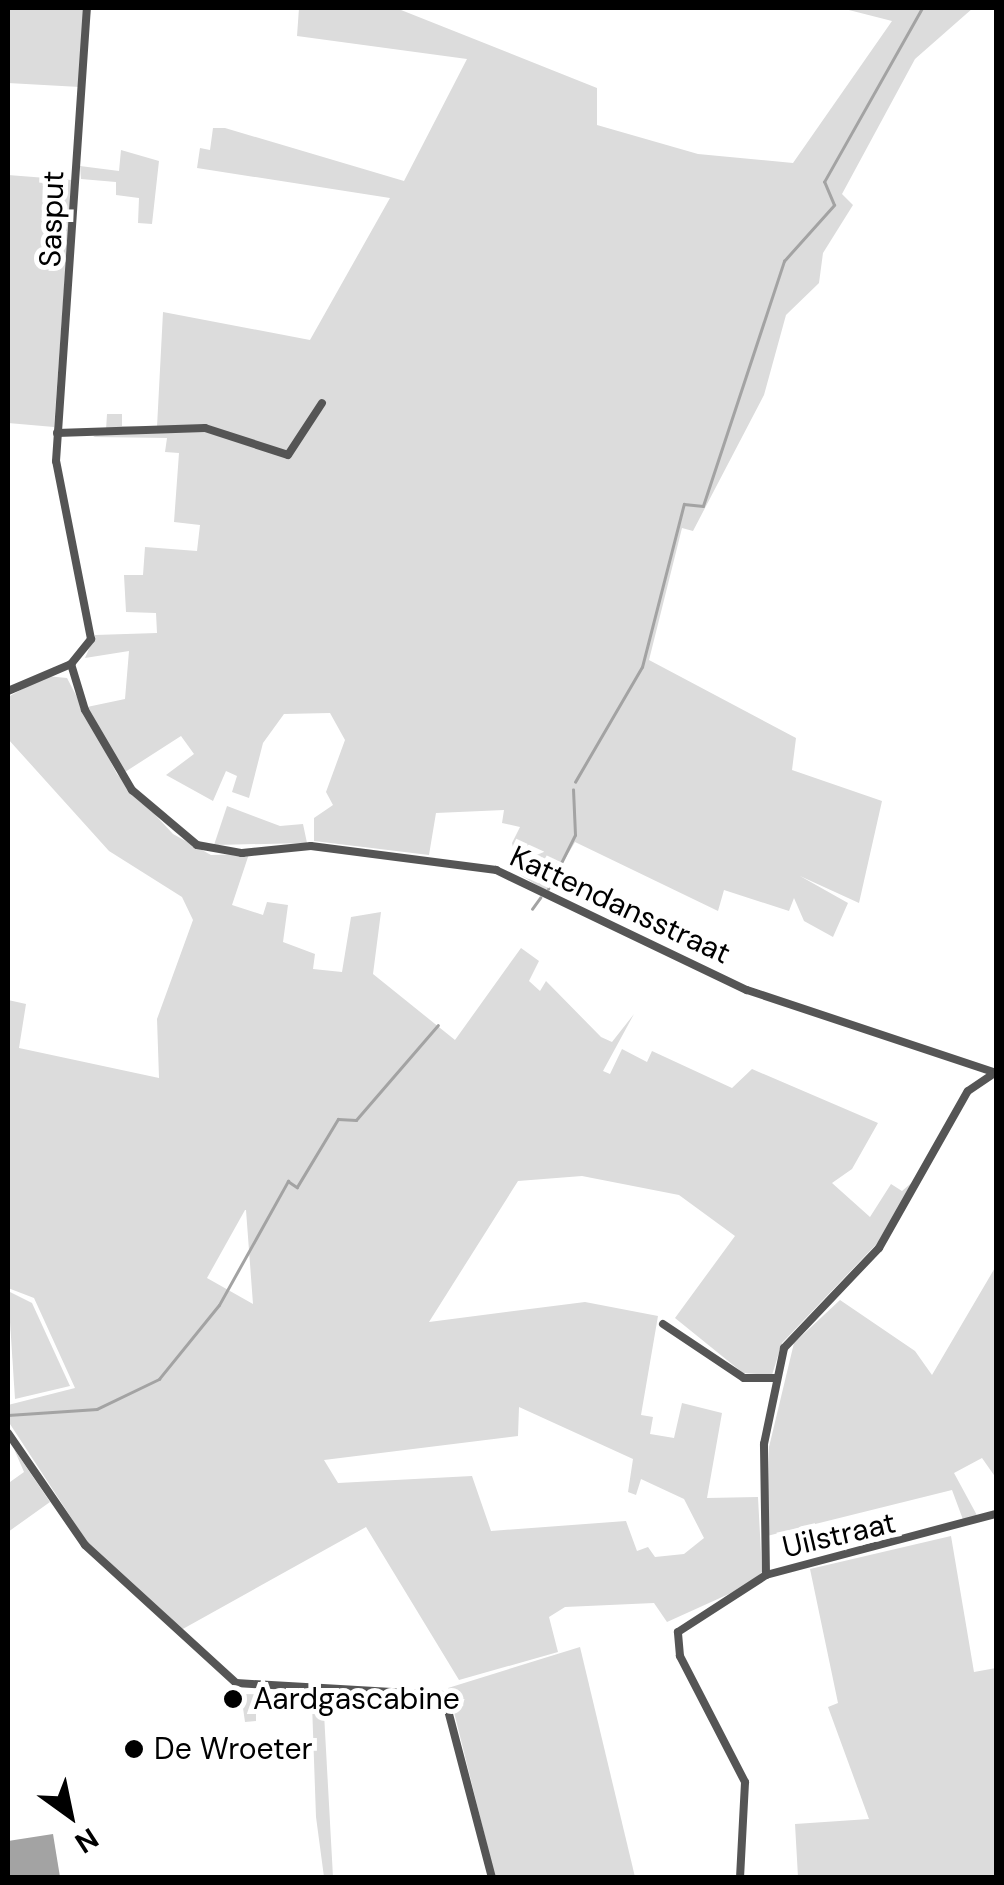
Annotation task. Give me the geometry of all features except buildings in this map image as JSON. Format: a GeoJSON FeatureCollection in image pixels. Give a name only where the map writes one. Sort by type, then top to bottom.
{"type":"FeatureCollection","features":[{"type":"Feature","properties":{"kind":"street","name":"Sasput"},"geometry":{"type":"LineString","coordinates":[[71,664],[84,654],[91,626],[64,528],[57,432],[86,8]]}},
{"type":"Feature","properties":{"kind":"street"},"geometry":{"type":"LineString","coordinates":[[57,432],[205,428],[288,455],[322,404]]}},
{"type":"Feature","properties":{"kind":"street"},"geometry":{"type":"LineString","coordinates":[[8,692],[71,664]]}},
{"type":"Feature","properties":{"kind":"street","name":"Kattendansstraat"},"geometry":{"type":"LineString","coordinates":[[71,664],[132,790],[197,844],[242,853],[311,846],[496,870],[748,990],[969,1069],[994,1074]]}},
{"type":"Feature","properties":{"kind":"street"},"geometry":{"type":"LineString","coordinates":[[969,1069],[974,1086]]}},
{"type":"Feature","properties":{"kind":"street","name":"Uilstraat"},"geometry":{"type":"LineString","coordinates":[[994,1074],[974,1086],[903,1215],[791,1338],[776,1378],[764,1444],[766,1576],[996,1514]]}},
{"type":"Feature","properties":{"kind":"street"},"geometry":{"type":"LineString","coordinates":[[663,1324],[744,1378],[776,1378]]}},
{"type":"Feature","properties":{"kind":"street"},"geometry":{"type":"LineString","coordinates":[[8,1433],[85,1546],[236,1682],[444,1695],[492,1878]]}},
{"type":"Feature","properties":{"kind":"street"},"geometry":{"type":"LineString","coordinates":[[740,1878],[745,1782],[680,1656],[678,1632],[766,1576]]}},
{"type":"Feature","properties":{"kind":"shaded area"},"geometry":{"type":"Polygon","coordinates":[[[8,8],[91,8],[80,87],[8,83],[8,8]]]}},
{"type":"Feature","properties":{"kind":"shaded area"},"geometry":{"type":"Polygon","coordinates":[[[299,8],[396,8],[597,88],[597,125],[698,154],[793,163],[892,21],[841,8],[973,8],[915,59],[842,194],[853,205],[823,253],[819,283],[786,315],[764,395],[693,531],[682,528],[649,660],[796,738],[792,770],[882,801],[859,903],[800,876],[848,903],[833,937],[804,921],[794,898],[789,911],[724,890],[718,911],[575,842],[546,891],[519,874],[512,843],[520,827],[502,823],[504,810],[436,813],[429,855],[314,841],[314,818],[333,805],[326,792],[345,740],[330,713],[284,714],[263,743],[249,798],[232,792],[237,776],[226,771],[213,801],[166,775],[194,754],[181,736],[125,772],[87,707],[125,699],[129,651],[85,658],[95,635],[157,633],[156,613],[126,612],[124,575],[143,575],[145,547],[197,551],[200,525],[174,522],[179,453],[165,452],[167,438],[93,437],[106,430],[107,414],[122,414],[122,426],[157,427],[163,312],[310,340],[390,198],[197,168],[200,148],[210,150],[213,128],[225,128],[404,181],[467,59],[297,36],[299,8]]]}},
{"type":"Feature","properties":{"kind":"shaded area"},"geometry":{"type":"Polygon","coordinates":[[[121,150],[159,161],[152,224],[138,223],[139,198],[116,195],[116,182],[81,179],[80,166],[119,171],[121,150]]]}},
{"type":"Feature","properties":{"kind":"shaded area"},"geometry":{"type":"Polygon","coordinates":[[[8,175],[72,180],[54,427],[8,423],[8,175]]]}},
{"type":"Feature","properties":{"kind":"shaded area"},"geometry":{"type":"Polygon","coordinates":[[[46,676],[67,678],[117,774],[173,834],[211,855],[249,854],[232,905],[263,915],[267,902],[288,905],[283,942],[315,954],[313,969],[342,972],[351,917],[381,912],[373,974],[455,1040],[521,948],[539,961],[529,981],[540,991],[546,981],[601,1037],[612,1042],[634,1014],[603,1071],[610,1074],[622,1049],[647,1062],[652,1051],[732,1088],[752,1069],[878,1123],[852,1169],[832,1183],[870,1217],[891,1184],[902,1191],[923,1173],[886,1234],[782,1343],[772,1375],[743,1373],[675,1318],[735,1236],[679,1195],[582,1176],[518,1181],[429,1322],[585,1302],[658,1316],[641,1415],[653,1417],[650,1434],[674,1438],[682,1403],[722,1413],[707,1498],[758,1497],[762,1572],[751,1584],[667,1622],[654,1603],[565,1607],[549,1617],[558,1652],[459,1680],[366,1527],[181,1630],[91,1548],[8,1421],[8,1405],[75,1388],[34,1298],[8,1288],[8,1000],[26,1004],[19,1048],[159,1078],[157,1019],[193,920],[182,897],[109,851],[8,739],[8,697],[46,676]],[[246,1210],[207,1278],[253,1304],[246,1210]],[[519,1407],[518,1436],[324,1460],[338,1483],[472,1476],[491,1531],[626,1521],[637,1551],[648,1547],[655,1557],[684,1554],[704,1538],[684,1499],[641,1479],[636,1495],[628,1492],[633,1459],[519,1407]]]}},
{"type":"Feature","properties":{"kind":"shaded area"},"geometry":{"type":"Polygon","coordinates":[[[227,806],[280,826],[303,824],[307,843],[214,845],[227,806]]]}},
{"type":"Feature","properties":{"kind":"shaded area"},"geometry":{"type":"Polygon","coordinates":[[[996,1266],[996,1478],[982,1458],[954,1473],[979,1519],[965,1525],[952,1490],[767,1536],[769,1447],[794,1343],[840,1300],[915,1351],[932,1375],[996,1266]]]}},
{"type":"Feature","properties":{"kind":"shaded area"},"geometry":{"type":"Polygon","coordinates":[[[8,1291],[32,1303],[70,1386],[15,1399],[8,1291]]]}},
{"type":"Feature","properties":{"kind":"shaded area"},"geometry":{"type":"Polygon","coordinates":[[[14,1449],[50,1502],[8,1532],[10,1482],[24,1472],[14,1449]]]}},
{"type":"Feature","properties":{"kind":"shaded area"},"geometry":{"type":"Polygon","coordinates":[[[951,1536],[974,1672],[996,1668],[996,1877],[798,1877],[795,1824],[869,1819],[828,1707],[838,1703],[810,1569],[951,1536]]]}},
{"type":"Feature","properties":{"kind":"shaded area"},"geometry":{"type":"Polygon","coordinates":[[[580,1647],[635,1877],[495,1877],[448,1688],[580,1647]]]}},
{"type":"Feature","properties":{"kind":"shaded area"},"geometry":{"type":"Polygon","coordinates":[[[241,1694],[323,1695],[333,1877],[324,1877],[316,1817],[312,1704],[256,1702],[256,1721],[245,1722],[241,1694]]]}},
{"type":"Feature","properties":{"kind":"shaded area"},"geometry":{"type":"Polygon","coordinates":[[[53,1834],[60,1877],[8,1877],[8,1841],[53,1834]]]}},
{"type":"Feature","properties":{"kind":"waterway"},"geometry":{"type":"LineString","coordinates":[[575,782],[642,667],[684,504],[703,506],[784,261],[834,205],[824,182],[922,8]]}},
{"type":"Feature","properties":{"kind":"waterway"},"geometry":{"type":"LineString","coordinates":[[548,889],[575,835],[573,790]]}},
{"type":"Feature","properties":{"kind":"waterway"},"geometry":{"type":"LineString","coordinates":[[532,909],[540,898]]}},
{"type":"Feature","properties":{"kind":"waterway"},"geometry":{"type":"LineString","coordinates":[[8,1415],[97,1409],[159,1379],[219,1305],[288,1181],[297,1187],[338,1119],[356,1120],[438,1025]]}},
{"type":"Feature","properties":{"kind":"place","name":"Aardgascabine"},"geometry":{"type":"Point","coordinates":[233,1699]}},
{"type":"Feature","properties":{"kind":"place","name":"De Wroeter"},"geometry":{"type":"Point","coordinates":[134,1749]}}]}
